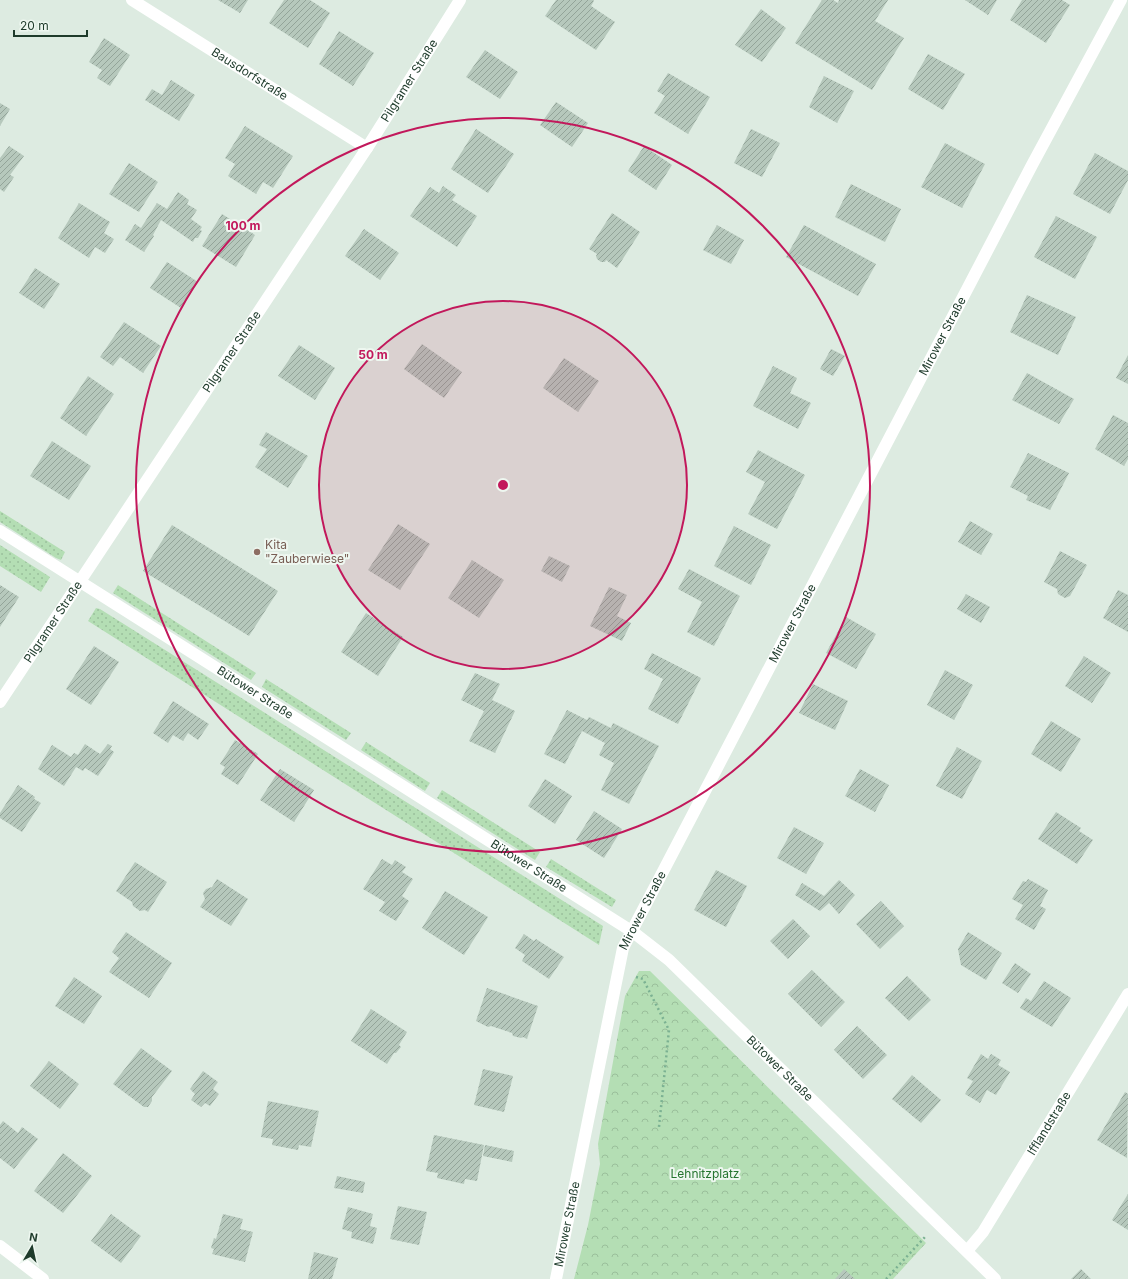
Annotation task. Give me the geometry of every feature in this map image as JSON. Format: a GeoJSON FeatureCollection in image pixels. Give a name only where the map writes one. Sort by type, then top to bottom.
{"type":"FeatureCollection","features":[{"type":"Feature","properties":{"kind":"street","name":"Bausdorfstraße"},"geometry":{"type":"LineString","coordinates":[[132,0],[367,148]]}},
{"type":"Feature","properties":{"kind":"street","name":"Pilgramer Straße"},"geometry":{"type":"LineString","coordinates":[[0,702],[367,148],[460,0]]}},
{"type":"Feature","properties":{"kind":"street","name":"Mirower Straße"},"geometry":{"type":"LineString","coordinates":[[556,1279],[623,948],[633,932],[1025,179],[1121,0]]}},
{"type":"Feature","properties":{"kind":"street","name":"Bütower Straße"},"geometry":{"type":"LineString","coordinates":[[0,531],[633,932],[669,960],[995,1279]]}},
{"type":"Feature","properties":{"kind":"street","name":"Ifflandstraße"},"geometry":{"type":"LineString","coordinates":[[967,1251],[984,1232],[1128,994]]}},
{"type":"Feature","properties":{"kind":"street"},"geometry":{"type":"LineString","coordinates":[[0,1246],[43,1279]]}},
{"type":"Feature","properties":{"kind":"path"},"geometry":{"type":"LineString","coordinates":[[619,971],[643,979],[669,1030],[659,1126]]}},
{"type":"Feature","properties":{"kind":"path"},"geometry":{"type":"LineString","coordinates":[[886,1279],[939,1223]]}},
{"type":"Feature","properties":{"kind":"green space"},"geometry":{"type":"Polygon","coordinates":[[[0,511],[65,552],[61,560],[0,522],[0,511]]]}},
{"type":"Feature","properties":{"kind":"green space"},"geometry":{"type":"Polygon","coordinates":[[[0,545],[50,577],[41,592],[0,566],[0,545]]]}},
{"type":"Feature","properties":{"kind":"green space"},"geometry":{"type":"Polygon","coordinates":[[[118,585],[256,673],[251,680],[113,593],[118,585]]]}},
{"type":"Feature","properties":{"kind":"green space"},"geometry":{"type":"Polygon","coordinates":[[[96,608],[100,609],[603,926],[599,945],[88,621],[96,608]]]}},
{"type":"Feature","properties":{"kind":"green space"},"geometry":{"type":"Polygon","coordinates":[[[266,679],[351,733],[346,740],[262,687],[266,679]]]}},
{"type":"Feature","properties":{"kind":"green space"},"geometry":{"type":"Polygon","coordinates":[[[366,742],[430,783],[425,791],[361,750],[366,742]]]}},
{"type":"Feature","properties":{"kind":"green space"},"geometry":{"type":"Polygon","coordinates":[[[442,790],[540,852],[535,860],[437,798],[442,790]]]}},
{"type":"Feature","properties":{"kind":"green space"},"geometry":{"type":"Polygon","coordinates":[[[551,859],[616,900],[612,907],[546,867],[551,859]]]}},
{"type":"Feature","properties":{"kind":"green space","name":"Lehnitzplatz"},"geometry":{"type":"Polygon","coordinates":[[[639,971],[650,971],[926,1243],[893,1279],[574,1279],[588,1225],[600,1164],[598,1144],[625,996],[639,971]]]}},
{"type":"Feature","properties":{"kind":"building"},"geometry":{"type":"Polygon","coordinates":[[[218,0],[248,0],[240,13],[218,0]]]}},
{"type":"Feature","properties":{"kind":"building"},"geometry":{"type":"Polygon","coordinates":[[[284,0],[310,0],[330,13],[308,48],[269,23],[284,0]]]}},
{"type":"Feature","properties":{"kind":"building"},"geometry":{"type":"Polygon","coordinates":[[[556,0],[593,0],[594,1],[591,6],[615,22],[596,50],[545,16],[556,0]]]}},
{"type":"Feature","properties":{"kind":"building"},"geometry":{"type":"Polygon","coordinates":[[[822,0],[833,0],[838,3],[839,0],[888,0],[875,21],[904,38],[872,90],[795,43],[822,0]]]}},
{"type":"Feature","properties":{"kind":"building"},"geometry":{"type":"Polygon","coordinates":[[[965,0],[997,0],[988,15],[965,0]]]}},
{"type":"Feature","properties":{"kind":"building"},"geometry":{"type":"Polygon","coordinates":[[[1022,0],[1062,0],[1070,5],[1046,43],[1010,20],[1022,0]]]}},
{"type":"Feature","properties":{"kind":"building"},"geometry":{"type":"Polygon","coordinates":[[[761,9],[786,28],[762,62],[735,45],[761,9]]]}},
{"type":"Feature","properties":{"kind":"building"},"geometry":{"type":"Polygon","coordinates":[[[339,31],[374,53],[353,86],[319,64],[339,31]]]}},
{"type":"Feature","properties":{"kind":"building"},"geometry":{"type":"Polygon","coordinates":[[[104,38],[130,55],[110,86],[97,78],[102,70],[89,62],[104,38]]]}},
{"type":"Feature","properties":{"kind":"building"},"geometry":{"type":"Polygon","coordinates":[[[485,50],[518,72],[500,99],[466,77],[485,50]]]}},
{"type":"Feature","properties":{"kind":"building"},"geometry":{"type":"Polygon","coordinates":[[[928,54],[965,74],[943,110],[908,89],[928,54]]]}},
{"type":"Feature","properties":{"kind":"building"},"geometry":{"type":"Polygon","coordinates":[[[668,73],[710,97],[688,134],[654,113],[665,96],[657,91],[668,73]]]}},
{"type":"Feature","properties":{"kind":"building"},"geometry":{"type":"Polygon","coordinates":[[[824,76],[854,91],[837,123],[809,107],[824,76]]]}},
{"type":"Feature","properties":{"kind":"building"},"geometry":{"type":"Polygon","coordinates":[[[171,80],[195,95],[179,121],[145,100],[152,89],[162,95],[171,80]]]}},
{"type":"Feature","properties":{"kind":"building"},"geometry":{"type":"Polygon","coordinates":[[[556,102],[588,123],[572,147],[540,125],[556,102]]]}},
{"type":"Feature","properties":{"kind":"building"},"geometry":{"type":"Polygon","coordinates":[[[0,103],[10,109],[0,126],[0,103]]]}},
{"type":"Feature","properties":{"kind":"building"},"geometry":{"type":"Polygon","coordinates":[[[245,126],[293,156],[273,188],[263,182],[256,194],[228,176],[235,164],[225,158],[245,126]]]}},
{"type":"Feature","properties":{"kind":"building"},"geometry":{"type":"Polygon","coordinates":[[[476,129],[514,154],[488,193],[451,169],[476,129]]]}},
{"type":"Feature","properties":{"kind":"building"},"geometry":{"type":"Polygon","coordinates":[[[751,129],[780,143],[762,177],[734,163],[751,129]]]}},
{"type":"Feature","properties":{"kind":"building"},"geometry":{"type":"Polygon","coordinates":[[[945,143],[985,164],[962,208],[921,187],[945,143]]]}},
{"type":"Feature","properties":{"kind":"building"},"geometry":{"type":"Polygon","coordinates":[[[9,146],[24,156],[10,175],[14,177],[4,192],[0,189],[0,158],[9,146]]]}},
{"type":"Feature","properties":{"kind":"building"},"geometry":{"type":"Polygon","coordinates":[[[644,146],[672,165],[656,190],[628,171],[644,146]]]}},
{"type":"Feature","properties":{"kind":"building"},"geometry":{"type":"Polygon","coordinates":[[[1095,153],[1128,171],[1128,180],[1110,214],[1073,194],[1095,153]]]}},
{"type":"Feature","properties":{"kind":"building"},"geometry":{"type":"Polygon","coordinates":[[[129,163],[158,182],[139,212],[109,194],[129,163]]]}},
{"type":"Feature","properties":{"kind":"building"},"geometry":{"type":"Polygon","coordinates":[[[851,184],[901,209],[885,242],[835,217],[851,184]]]}},
{"type":"Feature","properties":{"kind":"building"},"geometry":{"type":"Polygon","coordinates":[[[443,186],[456,195],[452,200],[477,216],[457,247],[410,216],[430,187],[439,193],[443,186]]]}},
{"type":"Feature","properties":{"kind":"building"},"geometry":{"type":"Polygon","coordinates":[[[178,192],[189,200],[187,204],[197,210],[191,219],[202,227],[200,230],[202,231],[198,238],[195,238],[193,242],[161,220],[153,235],[154,236],[144,252],[125,240],[135,224],[141,228],[157,203],[167,209],[178,192]]]}},
{"type":"Feature","properties":{"kind":"building"},"geometry":{"type":"Polygon","coordinates":[[[79,203],[110,222],[104,233],[114,239],[105,253],[95,247],[89,258],[58,238],[79,203]]]}},
{"type":"Feature","properties":{"kind":"building"},"geometry":{"type":"Polygon","coordinates":[[[612,213],[640,232],[617,268],[606,260],[605,262],[601,262],[597,259],[597,254],[589,249],[612,213]]]}},
{"type":"Feature","properties":{"kind":"building"},"geometry":{"type":"Polygon","coordinates":[[[222,214],[255,235],[236,267],[202,246],[222,214]]]}},
{"type":"Feature","properties":{"kind":"building"},"geometry":{"type":"Polygon","coordinates":[[[1056,216],[1097,237],[1075,279],[1034,257],[1056,216]]]}},
{"type":"Feature","properties":{"kind":"building"},"geometry":{"type":"Polygon","coordinates":[[[717,225],[744,240],[731,264],[703,250],[717,225]]]}},
{"type":"Feature","properties":{"kind":"building"},"geometry":{"type":"Polygon","coordinates":[[[804,225],[876,264],[858,296],[786,257],[804,225]]]}},
{"type":"Feature","properties":{"kind":"building"},"geometry":{"type":"Polygon","coordinates":[[[364,229],[399,253],[380,280],[345,256],[364,229]]]}},
{"type":"Feature","properties":{"kind":"building"},"geometry":{"type":"Polygon","coordinates":[[[167,262],[198,282],[181,308],[150,288],[167,262]]]}},
{"type":"Feature","properties":{"kind":"building"},"geometry":{"type":"Polygon","coordinates":[[[35,268],[60,284],[44,309],[19,293],[35,268]]]}},
{"type":"Feature","properties":{"kind":"building"},"geometry":{"type":"Polygon","coordinates":[[[1027,295],[1076,317],[1058,355],[1010,332],[1027,295]]]}},
{"type":"Feature","properties":{"kind":"building"},"geometry":{"type":"Polygon","coordinates":[[[124,322],[161,346],[143,373],[120,357],[113,366],[100,357],[124,322]]]}},
{"type":"Feature","properties":{"kind":"building"},"geometry":{"type":"Polygon","coordinates":[[[422,344],[462,372],[444,398],[404,369],[422,344]]]}},
{"type":"Feature","properties":{"kind":"building"},"geometry":{"type":"Polygon","coordinates":[[[299,345],[335,368],[315,400],[278,376],[299,345]]]}},
{"type":"Feature","properties":{"kind":"building"},"geometry":{"type":"Polygon","coordinates":[[[831,349],[845,356],[833,376],[820,369],[831,349]]]}},
{"type":"Feature","properties":{"kind":"building"},"geometry":{"type":"Polygon","coordinates":[[[1128,355],[1128,384],[1116,378],[1128,355]]]}},
{"type":"Feature","properties":{"kind":"building"},"geometry":{"type":"Polygon","coordinates":[[[564,358],[599,381],[578,412],[543,388],[564,358]]]}},
{"type":"Feature","properties":{"kind":"building"},"geometry":{"type":"Polygon","coordinates":[[[773,366],[797,378],[790,393],[811,403],[798,429],[753,406],[773,366]]]}},
{"type":"Feature","properties":{"kind":"building"},"geometry":{"type":"Polygon","coordinates":[[[1027,373],[1074,399],[1059,424],[1012,400],[1027,373]]]}},
{"type":"Feature","properties":{"kind":"building"},"geometry":{"type":"Polygon","coordinates":[[[88,376],[114,394],[86,436],[60,418],[88,376]]]}},
{"type":"Feature","properties":{"kind":"building"},"geometry":{"type":"Polygon","coordinates":[[[1113,415],[1128,423],[1128,459],[1124,466],[1095,449],[1113,415]]]}},
{"type":"Feature","properties":{"kind":"building"},"geometry":{"type":"Polygon","coordinates":[[[266,432],[308,456],[288,488],[255,467],[267,449],[259,445],[266,432]]]}},
{"type":"Feature","properties":{"kind":"building"},"geometry":{"type":"Polygon","coordinates":[[[52,441],[91,466],[69,500],[30,476],[52,441]]]}},
{"type":"Feature","properties":{"kind":"building"},"geometry":{"type":"Polygon","coordinates":[[[758,450],[805,475],[777,529],[748,514],[765,482],[746,472],[758,450]]]}},
{"type":"Feature","properties":{"kind":"building"},"geometry":{"type":"Polygon","coordinates":[[[1028,453],[1069,473],[1050,510],[1026,500],[1028,496],[1010,487],[1028,453]]]}},
{"type":"Feature","properties":{"kind":"building"},"geometry":{"type":"Polygon","coordinates":[[[970,521],[993,534],[981,555],[958,542],[970,521]]]}},
{"type":"Feature","properties":{"kind":"building"},"geometry":{"type":"Polygon","coordinates":[[[398,524],[430,544],[400,590],[368,570],[398,524]]]}},
{"type":"Feature","properties":{"kind":"building"},"geometry":{"type":"Polygon","coordinates":[[[172,525],[278,591],[249,636],[143,571],[172,525]]]}},
{"type":"Feature","properties":{"kind":"building"},"geometry":{"type":"Polygon","coordinates":[[[734,526],[771,545],[751,585],[714,566],[734,526]]]}},
{"type":"Feature","properties":{"kind":"building"},"geometry":{"type":"Polygon","coordinates":[[[1060,551],[1087,565],[1070,596],[1065,598],[1058,594],[1057,589],[1044,582],[1060,551]]]}},
{"type":"Feature","properties":{"kind":"building"},"geometry":{"type":"Polygon","coordinates":[[[549,556],[570,566],[562,582],[541,571],[549,556]]]}},
{"type":"Feature","properties":{"kind":"building"},"geometry":{"type":"Polygon","coordinates":[[[472,560],[504,580],[479,618],[448,598],[472,560]]]}},
{"type":"Feature","properties":{"kind":"building"},"geometry":{"type":"Polygon","coordinates":[[[689,569],[740,596],[714,646],[687,632],[702,602],[678,589],[689,569]]]}},
{"type":"Feature","properties":{"kind":"building"},"geometry":{"type":"Polygon","coordinates":[[[0,585],[19,597],[0,627],[0,585]]]}},
{"type":"Feature","properties":{"kind":"building"},"geometry":{"type":"Polygon","coordinates":[[[609,587],[627,595],[617,616],[631,623],[622,641],[590,626],[609,587]]]}},
{"type":"Feature","properties":{"kind":"building"},"geometry":{"type":"Polygon","coordinates":[[[1118,590],[1128,595],[1128,632],[1103,618],[1118,590]]]}},
{"type":"Feature","properties":{"kind":"building"},"geometry":{"type":"Polygon","coordinates":[[[966,594],[990,607],[981,623],[957,609],[966,594]]]}},
{"type":"Feature","properties":{"kind":"building"},"geometry":{"type":"Polygon","coordinates":[[[366,613],[403,637],[378,676],[341,652],[366,613]]]}},
{"type":"Feature","properties":{"kind":"building"},"geometry":{"type":"Polygon","coordinates":[[[846,617],[876,634],[856,669],[826,653],[846,617]]]}},
{"type":"Feature","properties":{"kind":"building"},"geometry":{"type":"Polygon","coordinates":[[[94,646],[119,662],[91,705],[66,689],[94,646]]]}},
{"type":"Feature","properties":{"kind":"building"},"geometry":{"type":"Polygon","coordinates":[[[652,653],[701,678],[678,724],[648,709],[663,679],[644,669],[652,653]]]}},
{"type":"Feature","properties":{"kind":"building"},"geometry":{"type":"Polygon","coordinates":[[[1084,656],[1111,673],[1092,703],[1065,686],[1084,656]]]}},
{"type":"Feature","properties":{"kind":"building"},"geometry":{"type":"Polygon","coordinates":[[[945,670],[973,685],[954,720],[927,705],[945,670]]]}},
{"type":"Feature","properties":{"kind":"building"},"geometry":{"type":"Polygon","coordinates":[[[475,673],[500,684],[492,700],[515,711],[495,753],[469,741],[484,711],[461,700],[475,673]]]}},
{"type":"Feature","properties":{"kind":"building"},"geometry":{"type":"Polygon","coordinates":[[[813,684],[848,701],[835,730],[799,713],[813,684]]]}},
{"type":"Feature","properties":{"kind":"building"},"geometry":{"type":"Polygon","coordinates":[[[173,701],[209,724],[198,740],[188,733],[183,741],[173,735],[168,743],[153,733],[173,701]]]}},
{"type":"Feature","properties":{"kind":"building"},"geometry":{"type":"Polygon","coordinates":[[[567,710],[587,720],[589,717],[611,728],[613,723],[659,746],[629,804],[601,790],[614,763],[599,755],[605,743],[582,731],[565,764],[544,754],[567,710]]]}},
{"type":"Feature","properties":{"kind":"building"},"geometry":{"type":"Polygon","coordinates":[[[1051,721],[1081,739],[1061,772],[1031,754],[1051,721]]]}},
{"type":"Feature","properties":{"kind":"building"},"geometry":{"type":"Polygon","coordinates":[[[235,740],[258,754],[238,785],[221,774],[225,767],[220,764],[235,740]]]}},
{"type":"Feature","properties":{"kind":"building"},"geometry":{"type":"Polygon","coordinates":[[[85,744],[100,754],[108,744],[112,746],[110,749],[114,752],[98,776],[85,768],[83,771],[76,767],[64,786],[38,769],[52,745],[71,757],[74,753],[78,755],[85,744]]]}},
{"type":"Feature","properties":{"kind":"building"},"geometry":{"type":"Polygon","coordinates":[[[957,747],[982,761],[962,799],[936,786],[957,747]]]}},
{"type":"Feature","properties":{"kind":"building"},"geometry":{"type":"Polygon","coordinates":[[[280,769],[314,790],[294,822],[260,800],[280,769]]]}},
{"type":"Feature","properties":{"kind":"building"},"geometry":{"type":"Polygon","coordinates":[[[860,769],[889,785],[875,812],[845,796],[860,769]]]}},
{"type":"Feature","properties":{"kind":"building"},"geometry":{"type":"Polygon","coordinates":[[[545,779],[572,796],[555,824],[528,806],[545,779]]]}},
{"type":"Feature","properties":{"kind":"building"},"geometry":{"type":"Polygon","coordinates":[[[18,785],[41,803],[22,832],[0,818],[0,813],[18,785]]]}},
{"type":"Feature","properties":{"kind":"building"},"geometry":{"type":"Polygon","coordinates":[[[594,811],[622,829],[604,858],[576,840],[594,811]]]}},
{"type":"Feature","properties":{"kind":"building"},"geometry":{"type":"Polygon","coordinates":[[[1056,812],[1081,828],[1079,831],[1093,840],[1077,864],[1038,839],[1056,812]]]}},
{"type":"Feature","properties":{"kind":"building"},"geometry":{"type":"Polygon","coordinates":[[[794,827],[824,843],[806,874],[777,858],[794,827]]]}},
{"type":"Feature","properties":{"kind":"building"},"geometry":{"type":"Polygon","coordinates":[[[382,859],[392,865],[395,860],[406,867],[402,872],[413,879],[402,896],[409,901],[396,921],[379,911],[385,902],[363,889],[382,859]]]}},
{"type":"Feature","properties":{"kind":"building"},"geometry":{"type":"Polygon","coordinates":[[[135,862],[167,882],[148,912],[145,910],[140,911],[133,906],[132,902],[116,891],[135,862]]]}},
{"type":"Feature","properties":{"kind":"building"},"geometry":{"type":"Polygon","coordinates":[[[716,870],[747,886],[726,927],[694,910],[716,870]]]}},
{"type":"Feature","properties":{"kind":"building"},"geometry":{"type":"Polygon","coordinates":[[[217,879],[248,899],[231,926],[200,907],[205,899],[203,893],[206,889],[212,887],[217,879]]]}},
{"type":"Feature","properties":{"kind":"building"},"geometry":{"type":"Polygon","coordinates":[[[1028,879],[1048,890],[1040,906],[1046,909],[1034,930],[1015,919],[1023,905],[1012,899],[1023,881],[1026,882],[1028,879]]]}},
{"type":"Feature","properties":{"kind":"building"},"geometry":{"type":"Polygon","coordinates":[[[839,880],[855,895],[839,914],[829,903],[820,911],[795,895],[802,883],[824,896],[839,880]]]}},
{"type":"Feature","properties":{"kind":"building"},"geometry":{"type":"Polygon","coordinates":[[[445,891],[488,917],[464,955],[422,928],[445,891]]]}},
{"type":"Feature","properties":{"kind":"building"},"geometry":{"type":"Polygon","coordinates":[[[881,901],[904,926],[880,949],[856,924],[881,901]]]}},
{"type":"Feature","properties":{"kind":"building"},"geometry":{"type":"Polygon","coordinates":[[[793,919],[810,936],[788,959],[770,941],[793,919]]]}},
{"type":"Feature","properties":{"kind":"building"},"geometry":{"type":"Polygon","coordinates":[[[126,932],[172,963],[149,998],[109,972],[119,958],[112,952],[126,932]]]}},
{"type":"Feature","properties":{"kind":"building"},"geometry":{"type":"Polygon","coordinates":[[[968,932],[1002,953],[986,980],[961,965],[958,949],[968,932]]]}},
{"type":"Feature","properties":{"kind":"building"},"geometry":{"type":"Polygon","coordinates":[[[524,934],[534,941],[536,939],[564,957],[549,979],[522,961],[525,955],[515,948],[524,934]]]}},
{"type":"Feature","properties":{"kind":"building"},"geometry":{"type":"Polygon","coordinates":[[[1015,963],[1031,974],[1018,993],[1002,983],[1015,963]]]}},
{"type":"Feature","properties":{"kind":"building"},"geometry":{"type":"Polygon","coordinates":[[[812,970],[845,1002],[821,1027],[788,994],[812,970]]]}},
{"type":"Feature","properties":{"kind":"building"},"geometry":{"type":"Polygon","coordinates":[[[907,976],[931,1000],[909,1021],[885,998],[907,976]]]}},
{"type":"Feature","properties":{"kind":"building"},"geometry":{"type":"Polygon","coordinates":[[[74,977],[102,996],[84,1024],[55,1006],[74,977]]]}},
{"type":"Feature","properties":{"kind":"building"},"geometry":{"type":"Polygon","coordinates":[[[1044,981],[1071,998],[1052,1027],[1020,1008],[1026,998],[1031,1001],[1044,981]]]}},
{"type":"Feature","properties":{"kind":"building"},"geometry":{"type":"Polygon","coordinates":[[[487,988],[538,1006],[527,1039],[513,1036],[512,1033],[491,1026],[488,1027],[476,1021],[487,988]]]}},
{"type":"Feature","properties":{"kind":"building"},"geometry":{"type":"Polygon","coordinates":[[[371,1009],[407,1032],[399,1045],[401,1047],[396,1053],[394,1053],[387,1064],[351,1041],[371,1009]]]}},
{"type":"Feature","properties":{"kind":"building"},"geometry":{"type":"Polygon","coordinates":[[[857,1026],[887,1055],[863,1079],[834,1050],[857,1026]]]}},
{"type":"Feature","properties":{"kind":"building"},"geometry":{"type":"Polygon","coordinates":[[[141,1048],[172,1071],[152,1097],[152,1101],[148,1107],[144,1107],[113,1084],[141,1048]]]}},
{"type":"Feature","properties":{"kind":"building"},"geometry":{"type":"Polygon","coordinates":[[[981,1054],[988,1059],[991,1054],[1001,1060],[998,1065],[1010,1072],[996,1095],[987,1090],[980,1103],[965,1094],[973,1081],[967,1078],[981,1054]]]}},
{"type":"Feature","properties":{"kind":"building"},"geometry":{"type":"Polygon","coordinates":[[[49,1061],[79,1084],[60,1109],[30,1086],[49,1061]]]}},
{"type":"Feature","properties":{"kind":"building"},"geometry":{"type":"Polygon","coordinates":[[[483,1069],[513,1076],[504,1112],[474,1105],[483,1069]]]}},
{"type":"Feature","properties":{"kind":"building"},"geometry":{"type":"Polygon","coordinates":[[[203,1071],[218,1082],[213,1089],[219,1094],[210,1106],[205,1103],[201,1107],[191,1100],[195,1094],[190,1089],[203,1071]]]}},
{"type":"Feature","properties":{"kind":"building"},"geometry":{"type":"Polygon","coordinates":[[[912,1075],[941,1100],[921,1123],[892,1099],[912,1075]]]}},
{"type":"Feature","properties":{"kind":"building"},"geometry":{"type":"Polygon","coordinates":[[[1125,1092],[1128,1094],[1127,1158],[1097,1140],[1125,1092]]]}},
{"type":"Feature","properties":{"kind":"building"},"geometry":{"type":"Polygon","coordinates":[[[268,1101],[319,1111],[311,1147],[299,1145],[298,1150],[272,1145],[273,1139],[261,1137],[268,1101]]]}},
{"type":"Feature","properties":{"kind":"building"},"geometry":{"type":"Polygon","coordinates":[[[3,1121],[18,1133],[22,1127],[38,1139],[14,1169],[0,1158],[0,1125],[3,1121]]]}},
{"type":"Feature","properties":{"kind":"building"},"geometry":{"type":"Polygon","coordinates":[[[434,1135],[484,1145],[477,1181],[465,1179],[464,1184],[437,1178],[438,1173],[426,1171],[434,1135]]]}},
{"type":"Feature","properties":{"kind":"building"},"geometry":{"type":"Polygon","coordinates":[[[485,1145],[514,1151],[512,1162],[483,1156],[485,1145]]]}},
{"type":"Feature","properties":{"kind":"building"},"geometry":{"type":"Polygon","coordinates":[[[63,1153],[92,1176],[63,1213],[34,1191],[63,1153]]]}},
{"type":"Feature","properties":{"kind":"building"},"geometry":{"type":"Polygon","coordinates":[[[337,1176],[365,1182],[363,1193],[334,1188],[337,1176]]]}},
{"type":"Feature","properties":{"kind":"building"},"geometry":{"type":"Polygon","coordinates":[[[1128,1194],[1128,1230],[1112,1220],[1128,1194]]]}},
{"type":"Feature","properties":{"kind":"building"},"geometry":{"type":"Polygon","coordinates":[[[398,1206],[427,1212],[419,1245],[390,1239],[398,1206]]]}},
{"type":"Feature","properties":{"kind":"building"},"geometry":{"type":"Polygon","coordinates":[[[348,1207],[373,1214],[370,1226],[377,1228],[373,1244],[351,1238],[352,1232],[342,1229],[348,1207]]]}},
{"type":"Feature","properties":{"kind":"building"},"geometry":{"type":"Polygon","coordinates":[[[111,1214],[141,1236],[121,1263],[91,1241],[111,1214]]]}},
{"type":"Feature","properties":{"kind":"building"},"geometry":{"type":"Polygon","coordinates":[[[223,1214],[243,1219],[240,1229],[253,1232],[245,1262],[212,1254],[214,1249],[211,1248],[214,1238],[216,1239],[223,1214]]]}},
{"type":"Feature","properties":{"kind":"building"},"geometry":{"type":"Polygon","coordinates":[[[314,1252],[338,1258],[332,1279],[308,1279],[314,1252]]]}},
{"type":"Feature","properties":{"kind":"building"},"geometry":{"type":"Polygon","coordinates":[[[844,1269],[855,1279],[835,1279],[844,1269]]]}},
{"type":"Feature","properties":{"kind":"building"},"geometry":{"type":"Polygon","coordinates":[[[1081,1269],[1091,1279],[1071,1279],[1081,1269]]]}},
{"type":"Feature","properties":{"kind":"place","name":"Kita \"Zauberwiese\""},"geometry":{"type":"Point","coordinates":[257,552]}}]}
